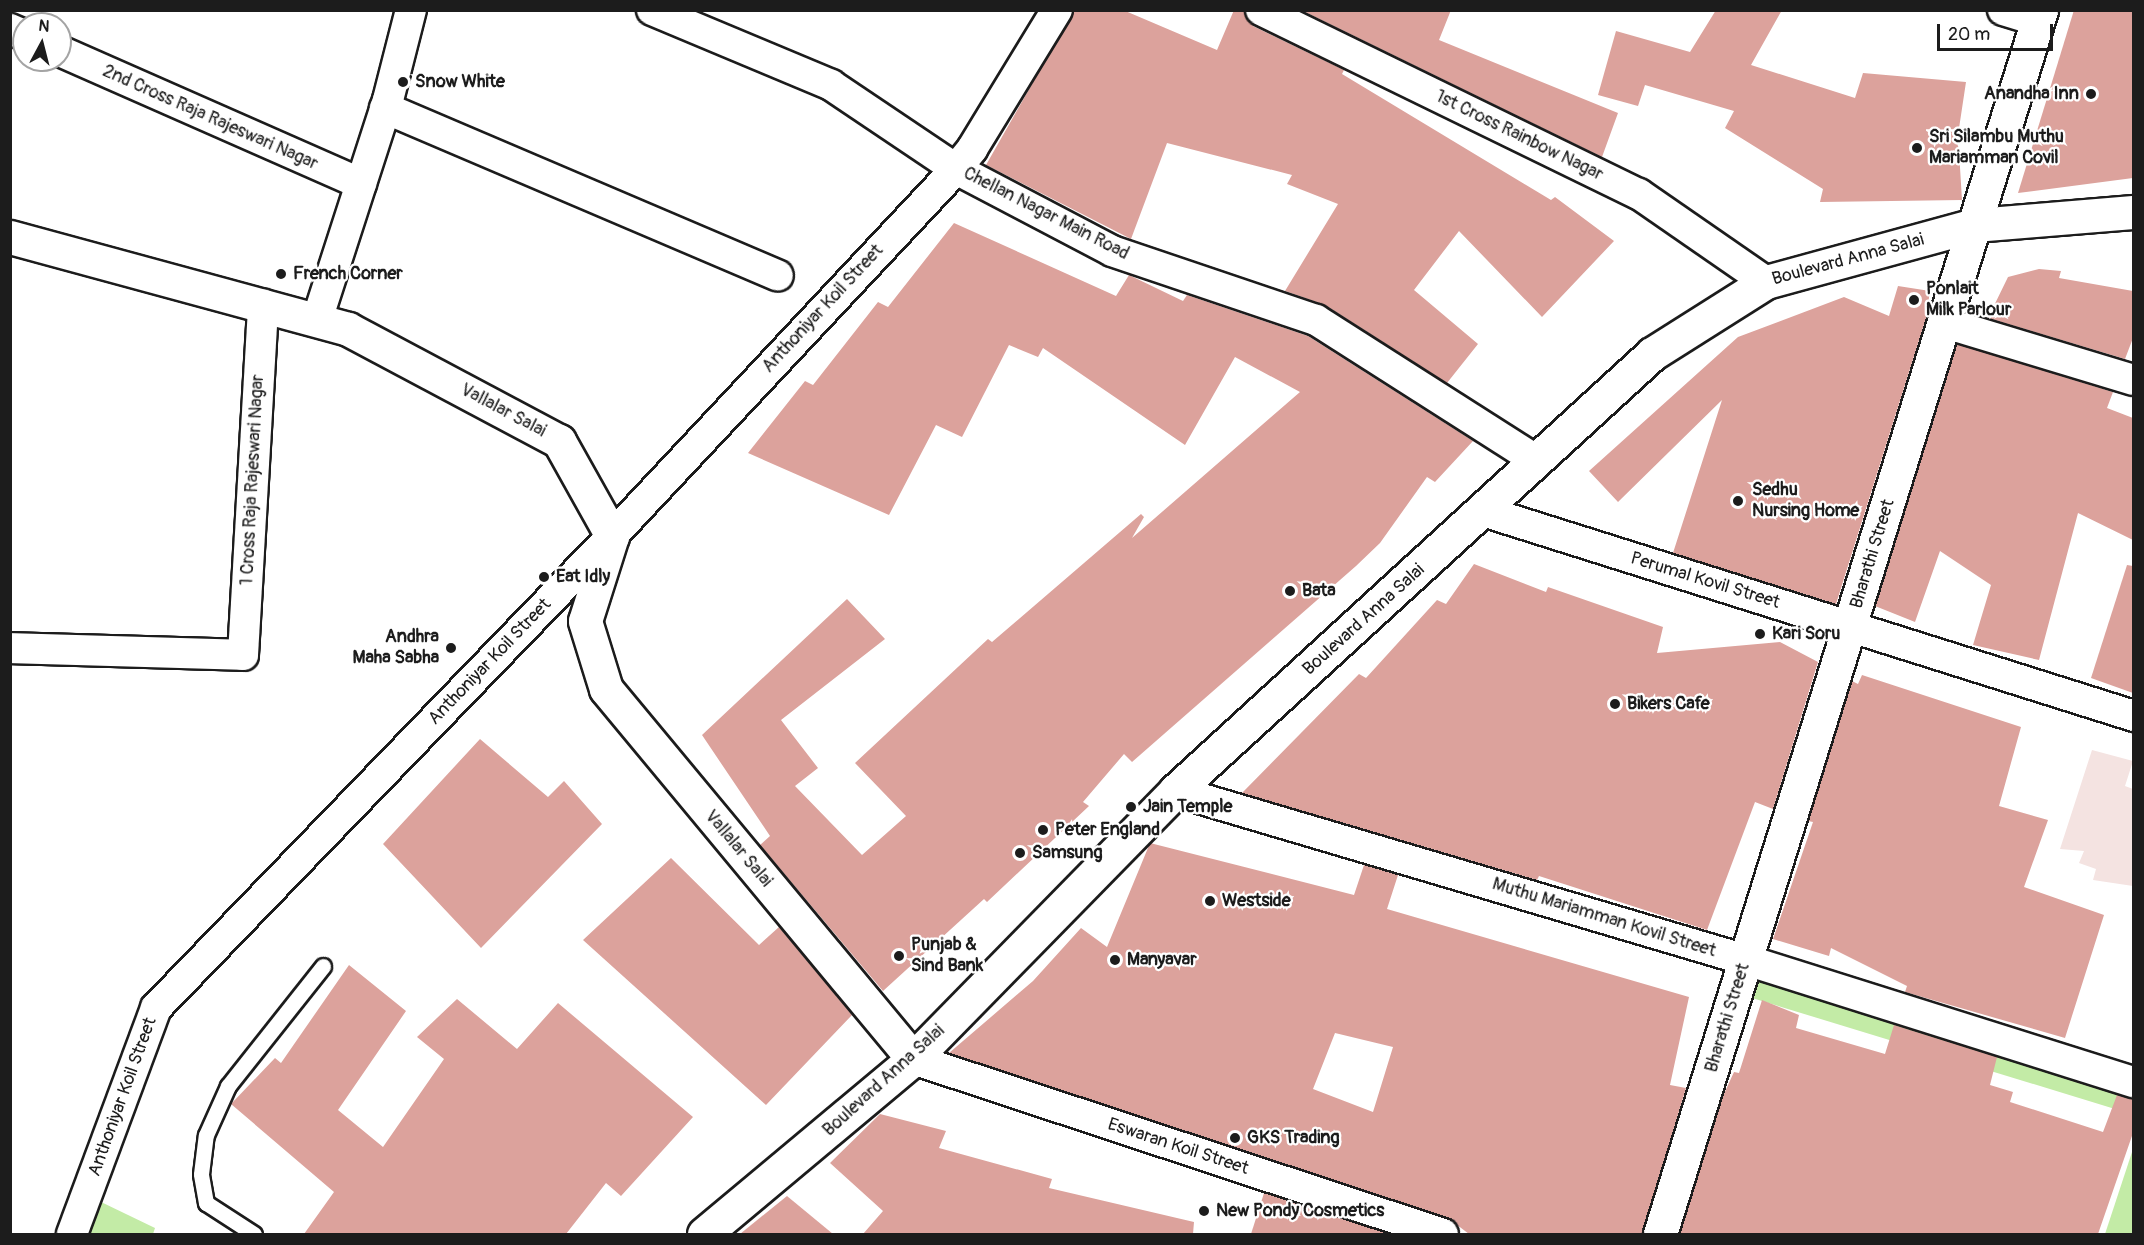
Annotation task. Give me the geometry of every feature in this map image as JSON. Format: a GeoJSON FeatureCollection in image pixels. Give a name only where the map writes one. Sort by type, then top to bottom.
{"type":"FeatureCollection","features":[{"type":"Feature","properties":{"kind":"street"},"geometry":{"type":"LineString","coordinates":[[317,320],[385,108],[411,10]]}},
{"type":"Feature","properties":{"kind":"street","name":"Chellan Nagar Main Road"},"geometry":{"type":"LineString","coordinates":[[652,10],[831,85],[956,169],[1112,251],[1316,320],[1537,461]]}},
{"type":"Feature","properties":{"kind":"street","name":"Anthoniyar Koil Street"},"geometry":{"type":"LineString","coordinates":[[72,1234],[156,1008],[612,536],[956,169],[1057,10]]}},
{"type":"Feature","properties":{"kind":"street","name":"1st Cross Rainbow Nagar"},"geometry":{"type":"LineString","coordinates":[[1261,10],[1639,194],[1766,282]]}},
{"type":"Feature","properties":{"kind":"street"},"geometry":{"type":"LineString","coordinates":[[2003,10],[2039,16]]}},
{"type":"Feature","properties":{"kind":"street","name":"Bharathi Street"},"geometry":{"type":"LineString","coordinates":[[1660,1234],[2039,16]]}},
{"type":"Feature","properties":{"kind":"street","name":"2nd Cross Raja Rajeswari Nagar"},"geometry":{"type":"LineString","coordinates":[[72,56],[361,184]]}},
{"type":"Feature","properties":{"kind":"street"},"geometry":{"type":"LineString","coordinates":[[385,108],[778,276]]}},
{"type":"Feature","properties":{"kind":"street","name":"Boulevard Anna Salai"},"geometry":{"type":"LineString","coordinates":[[704,1234],[913,1059],[1175,791],[1483,512],[1652,354],[1766,282],[1975,225],[2133,212]]}},
{"type":"Feature","properties":{"kind":"street","name":"Vallalar Salai"},"geometry":{"type":"LineString","coordinates":[[10,237],[348,328],[559,441],[612,536],[585,621],[606,689],[913,1059]]}},
{"type":"Feature","properties":{"kind":"street","name":"1 Cross Raja Rajeswari Nagar"},"geometry":{"type":"LineString","coordinates":[[10,648],[243,655],[263,305]]}},
{"type":"Feature","properties":{"kind":"street"},"geometry":{"type":"LineString","coordinates":[[1945,323],[2133,380]]}},
{"type":"Feature","properties":{"kind":"street","name":"Perumal Kovil Street"},"geometry":{"type":"LineString","coordinates":[[1483,512],[2133,716]]}},
{"type":"Feature","properties":{"kind":"street","name":"Muthu Mariamman Kovil Street"},"geometry":{"type":"LineString","coordinates":[[1175,791],[1746,960],[2133,1082]]}},
{"type":"Feature","properties":{"kind":"street","name":"Eswaran Koil Street"},"geometry":{"type":"LineString","coordinates":[[913,1059],[1443,1234]]}},
{"type":"Feature","properties":{"kind":"lane"},"geometry":{"type":"LineString","coordinates":[[254,1234],[206,1203],[201,1174],[206,1135],[228,1086],[322,966]]}},
{"type":"Feature","properties":{"kind":"shaded area"},"geometry":{"type":"Polygon","coordinates":[[[2092,750],[2133,761],[2125,786],[2133,789],[2133,886],[2093,880],[2096,869],[2079,863],[2084,851],[2060,849],[2092,750]]]}},
{"type":"Feature","properties":{"kind":"green space"},"geometry":{"type":"Polygon","coordinates":[[[1752,975],[2134,1092],[2127,1113],[1746,996],[1752,975]]]}},
{"type":"Feature","properties":{"kind":"green space"},"geometry":{"type":"Polygon","coordinates":[[[2133,1149],[2133,1234],[2105,1234],[2133,1149]]]}},
{"type":"Feature","properties":{"kind":"green space"},"geometry":{"type":"Polygon","coordinates":[[[99,1201],[155,1228],[153,1234],[86,1234],[99,1201]]]}},
{"type":"Feature","properties":{"kind":"building"},"geometry":{"type":"Polygon","coordinates":[[[1074,10],[1123,10],[1217,50],[1234,10],[1244,10],[1253,26],[1344,70],[1342,74],[1551,200],[1555,197],[1614,241],[1542,317],[1459,231],[1414,290],[1478,344],[1447,383],[1325,305],[1285,291],[1338,204],[1287,184],[1292,175],[1167,143],[1131,239],[986,165],[1074,10]]]}},
{"type":"Feature","properties":{"kind":"building"},"geometry":{"type":"Polygon","coordinates":[[[1301,10],[1451,10],[1439,40],[1618,113],[1602,157],[1301,10]]]}},
{"type":"Feature","properties":{"kind":"building"},"geometry":{"type":"Polygon","coordinates":[[[1716,10],[1782,10],[1751,65],[1855,98],[1863,73],[1966,82],[1958,135],[1962,200],[1820,202],[1823,189],[1725,128],[1734,111],[1645,85],[1638,106],[1598,95],[1616,31],[1690,52],[1716,10]]]}},
{"type":"Feature","properties":{"kind":"building","name":"Anandha Inn"},"geometry":{"type":"Polygon","coordinates":[[[2074,10],[2133,10],[2133,178],[2018,193],[2074,10]]]}},
{"type":"Feature","properties":{"kind":"building"},"geometry":{"type":"Polygon","coordinates":[[[954,223],[1116,296],[1129,275],[1183,301],[1187,295],[1308,336],[1473,441],[1435,482],[1427,477],[1380,543],[1356,566],[1132,762],[1124,754],[1083,802],[1089,806],[987,902],[984,899],[883,991],[760,845],[770,836],[702,735],[847,599],[885,639],[781,720],[818,768],[795,786],[862,855],[906,816],[855,763],[988,639],[992,642],[1141,514],[1144,517],[1132,538],[1300,392],[1235,357],[1185,445],[1043,348],[1038,357],[1009,345],[962,437],[936,425],[889,515],[748,453],[805,381],[813,385],[878,302],[888,307],[954,223]]]}},
{"type":"Feature","properties":{"kind":"building"},"geometry":{"type":"Polygon","coordinates":[[[2039,269],[2061,271],[2059,278],[2133,291],[2133,338],[2125,359],[1988,318],[2008,277],[2039,269]]]}},
{"type":"Feature","properties":{"kind":"building"},"geometry":{"type":"Polygon","coordinates":[[[1898,286],[1930,291],[1926,318],[1836,604],[1673,553],[1722,400],[1618,502],[1589,471],[1738,337],[1844,297],[1889,316],[1898,286]]]}},
{"type":"Feature","properties":{"kind":"building"},"geometry":{"type":"Polygon","coordinates":[[[1957,344],[2113,392],[2107,408],[2133,418],[2133,540],[2078,513],[2039,660],[1973,645],[1991,585],[1940,551],[1915,622],[1875,606],[1957,344]]]}},
{"type":"Feature","properties":{"kind":"building"},"geometry":{"type":"Polygon","coordinates":[[[1474,564],[1546,592],[1548,587],[1663,627],[1657,653],[1780,642],[1818,662],[1773,809],[1755,802],[1707,930],[1539,876],[1537,880],[1242,793],[1359,674],[1366,678],[1437,600],[1446,604],[1474,564]]]}},
{"type":"Feature","properties":{"kind":"building"},"geometry":{"type":"Polygon","coordinates":[[[2127,565],[2133,566],[2133,693],[2091,678],[2127,565]]]}},
{"type":"Feature","properties":{"kind":"building"},"geometry":{"type":"Polygon","coordinates":[[[1862,675],[2021,727],[1999,806],[2048,820],[2024,887],[2104,915],[2065,1038],[1905,992],[1907,986],[1831,948],[1829,956],[1773,939],[1813,822],[1808,821],[1852,681],[1858,684],[1862,675]]]}},
{"type":"Feature","properties":{"kind":"building"},"geometry":{"type":"Polygon","coordinates":[[[480,739],[548,797],[564,781],[602,824],[481,948],[383,844],[480,739]]]}},
{"type":"Feature","properties":{"kind":"building"},"geometry":{"type":"Polygon","coordinates":[[[1150,843],[1354,895],[1364,865],[1398,875],[1387,909],[1689,997],[1670,1085],[1686,1088],[1642,1234],[1469,1234],[1448,1218],[949,1053],[1033,981],[1081,928],[1107,947],[1150,843]],[[1335,1033],[1313,1089],[1373,1112],[1393,1047],[1335,1033]]]}},
{"type":"Feature","properties":{"kind":"building"},"geometry":{"type":"Polygon","coordinates":[[[671,858],[759,945],[779,927],[852,1015],[766,1105],[583,940],[671,858]]]}},
{"type":"Feature","properties":{"kind":"building"},"geometry":{"type":"Polygon","coordinates":[[[349,965],[406,1011],[338,1110],[383,1147],[444,1059],[417,1037],[457,999],[517,1049],[558,1003],[693,1117],[621,1196],[606,1183],[566,1234],[304,1234],[334,1192],[231,1104],[275,1058],[281,1063],[349,965]]]}},
{"type":"Feature","properties":{"kind":"building"},"geometry":{"type":"Polygon","coordinates":[[[1762,1000],[1799,1015],[1796,1028],[1885,1054],[1894,1025],[1997,1057],[1990,1085],[2013,1092],[2010,1102],[2103,1132],[2117,1095],[2133,1099],[2133,1133],[2098,1234],[1679,1234],[1723,1096],[1734,1072],[1739,1073],[1762,1000]]]}},
{"type":"Feature","properties":{"kind":"building"},"geometry":{"type":"Polygon","coordinates":[[[880,1114],[946,1131],[939,1148],[1052,1179],[1049,1188],[1194,1222],[1193,1234],[863,1234],[883,1211],[830,1163],[880,1114]]]}},
{"type":"Feature","properties":{"kind":"building"},"geometry":{"type":"Polygon","coordinates":[[[1264,1193],[1389,1234],[1251,1234],[1264,1193]]]}},
{"type":"Feature","properties":{"kind":"building"},"geometry":{"type":"Polygon","coordinates":[[[787,1196],[833,1234],[740,1234],[787,1196]]]}},
{"type":"Feature","properties":{"kind":"place","name":"Snow White"},"geometry":{"type":"Point","coordinates":[403,82]}},
{"type":"Feature","properties":{"kind":"place","name":"Anandha Inn"},"geometry":{"type":"Point","coordinates":[2091,94]}},
{"type":"Feature","properties":{"kind":"place","name":"Sri Silambu Muthu Mariamman Covil"},"geometry":{"type":"Point","coordinates":[1917,148]}},
{"type":"Feature","properties":{"kind":"place","name":"French Corner"},"geometry":{"type":"Point","coordinates":[281,274]}},
{"type":"Feature","properties":{"kind":"place","name":"Ponlait Milk Parlour"},"geometry":{"type":"Point","coordinates":[1914,300]}},
{"type":"Feature","properties":{"kind":"place","name":"Sedhu Nursing Home"},"geometry":{"type":"Point","coordinates":[1738,501]}},
{"type":"Feature","properties":{"kind":"place","name":"Eat Idly"},"geometry":{"type":"Point","coordinates":[544,577]}},
{"type":"Feature","properties":{"kind":"place","name":"Bata"},"geometry":{"type":"Point","coordinates":[1290,591]}},
{"type":"Feature","properties":{"kind":"place","name":"Kari Soru"},"geometry":{"type":"Point","coordinates":[1760,634]}},
{"type":"Feature","properties":{"kind":"place","name":"Andhra Maha Sabha"},"geometry":{"type":"Point","coordinates":[451,648]}},
{"type":"Feature","properties":{"kind":"place","name":"Bikers Cafe"},"geometry":{"type":"Point","coordinates":[1615,704]}},
{"type":"Feature","properties":{"kind":"place","name":"Jain Temple"},"geometry":{"type":"Point","coordinates":[1131,807]}},
{"type":"Feature","properties":{"kind":"place","name":"Peter England"},"geometry":{"type":"Point","coordinates":[1043,830]}},
{"type":"Feature","properties":{"kind":"place","name":"Samsung"},"geometry":{"type":"Point","coordinates":[1020,853]}},
{"type":"Feature","properties":{"kind":"place","name":"Westside"},"geometry":{"type":"Point","coordinates":[1210,901]}},
{"type":"Feature","properties":{"kind":"place","name":"Punjab & Sind Bank"},"geometry":{"type":"Point","coordinates":[899,956]}},
{"type":"Feature","properties":{"kind":"place","name":"Manyavar"},"geometry":{"type":"Point","coordinates":[1115,960]}},
{"type":"Feature","properties":{"kind":"place","name":"GKS Trading"},"geometry":{"type":"Point","coordinates":[1235,1138]}},
{"type":"Feature","properties":{"kind":"place","name":"New Pondy Cosmetics"},"geometry":{"type":"Point","coordinates":[1204,1211]}}]}
